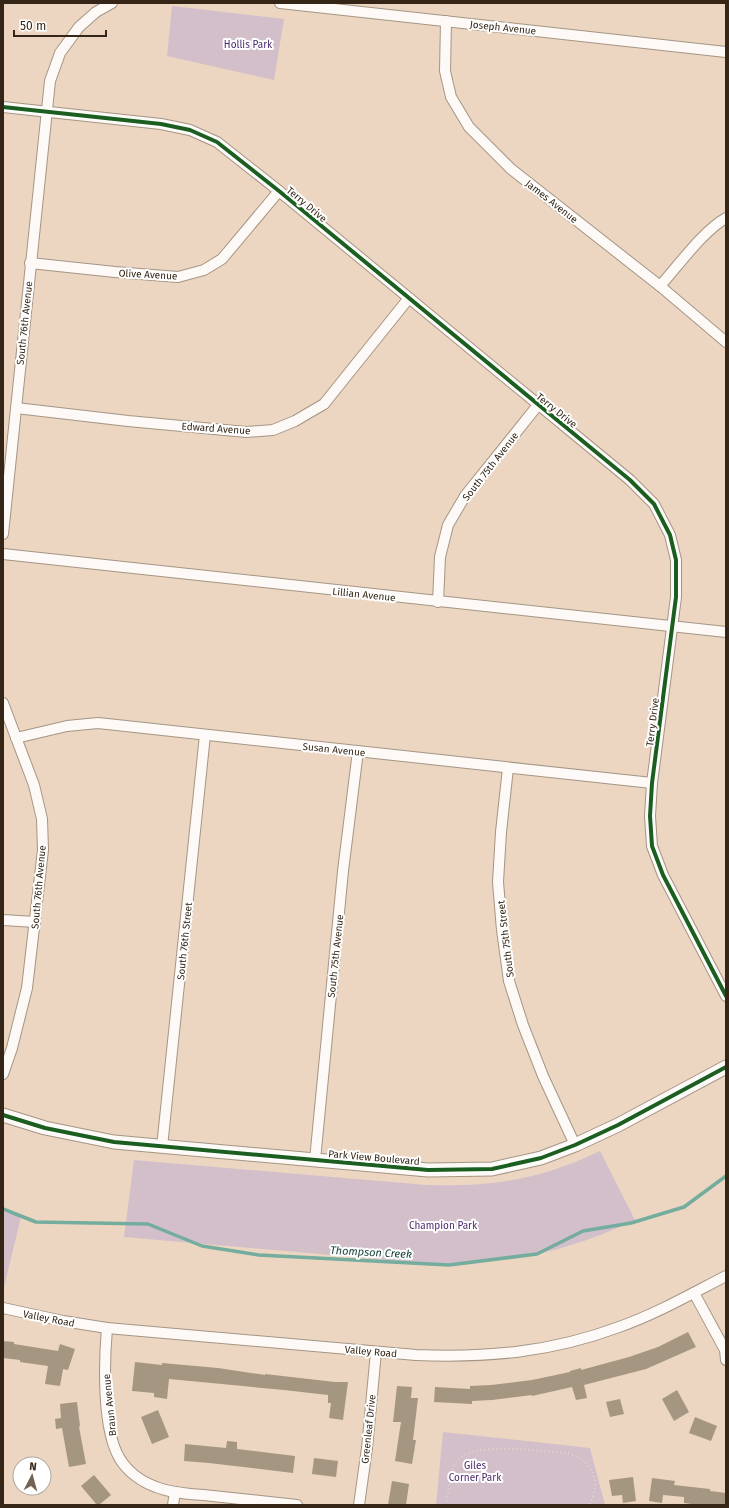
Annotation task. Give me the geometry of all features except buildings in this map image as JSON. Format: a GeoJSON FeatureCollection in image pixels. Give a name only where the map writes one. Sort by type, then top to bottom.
{"type":"FeatureCollection","features":[{"type":"Feature","properties":{"kind":"street"},"geometry":{"type":"LineString","coordinates":[[46,112],[50,81],[60,53],[79,27],[96,12],[112,3]]}},
{"type":"Feature","properties":{"kind":"street","name":"Joseph Avenue"},"geometry":{"type":"LineString","coordinates":[[280,3],[342,6],[446,21],[726,52]]}},
{"type":"Feature","properties":{"kind":"street","name":"James Avenue"},"geometry":{"type":"LineString","coordinates":[[446,21],[446,77],[451,97],[469,126],[511,169],[660,286],[726,342]]}},
{"type":"Feature","properties":{"kind":"street","name":"Terry Drive"},"geometry":{"type":"LineString","coordinates":[[3,107],[161,124],[190,130],[217,142],[279,191],[630,480],[654,504],[670,535],[676,560],[676,597],[652,783],[650,816],[652,846],[663,875],[726,996]]}},
{"type":"Feature","properties":{"kind":"street","name":"South 76th Avenue"},"geometry":{"type":"LineString","coordinates":[[3,534],[46,112]]}},
{"type":"Feature","properties":{"kind":"street","name":"Olive Avenue"},"geometry":{"type":"LineString","coordinates":[[30,263],[178,277],[204,270],[222,259],[279,191]]}},
{"type":"Feature","properties":{"kind":"street"},"geometry":{"type":"LineString","coordinates":[[660,286],[699,242],[726,218]]}},
{"type":"Feature","properties":{"kind":"street","name":"Edward Avenue"},"geometry":{"type":"LineString","coordinates":[[16,408],[128,421],[246,432],[273,430],[295,421],[324,404],[409,298]]}},
{"type":"Feature","properties":{"kind":"street","name":"South 75th Avenue"},"geometry":{"type":"LineString","coordinates":[[438,602],[440,557],[448,525],[465,496],[538,405]]}},
{"type":"Feature","properties":{"kind":"street","name":"Lillian Avenue"},"geometry":{"type":"LineString","coordinates":[[3,554],[726,632]]}},
{"type":"Feature","properties":{"kind":"street","name":"South 76th Avenue"},"geometry":{"type":"LineString","coordinates":[[3,703],[34,785],[42,819],[42,850],[35,922],[26,988],[12,1048],[3,1074]]}},
{"type":"Feature","properties":{"kind":"street","name":"Susan Avenue"},"geometry":{"type":"LineString","coordinates":[[16,738],[67,726],[98,723],[652,783]]}},
{"type":"Feature","properties":{"kind":"street","name":"South 76th Street"},"geometry":{"type":"LineString","coordinates":[[162,1147],[206,735]]}},
{"type":"Feature","properties":{"kind":"street","name":"South 75th Avenue"},"geometry":{"type":"LineString","coordinates":[[315,1160],[344,871],[358,751]]}},
{"type":"Feature","properties":{"kind":"street","name":"South 75th Street"},"geometry":{"type":"LineString","coordinates":[[508,768],[501,832],[498,882],[502,930],[509,981],[523,1024],[543,1076],[575,1145]]}},
{"type":"Feature","properties":{"kind":"street"},"geometry":{"type":"LineString","coordinates":[[3,920],[35,922]]}},
{"type":"Feature","properties":{"kind":"street","name":"Park View Boulevard"},"geometry":{"type":"LineString","coordinates":[[3,1115],[45,1128],[114,1142],[428,1170],[492,1169],[541,1158],[575,1145],[726,1067]]}},
{"type":"Feature","properties":{"kind":"street","name":"Valley Road"},"geometry":{"type":"LineString","coordinates":[[3,1308],[63,1321],[107,1328],[416,1356],[464,1357],[506,1354],[544,1348],[590,1337],[620,1327],[694,1293],[726,1276]]}},
{"type":"Feature","properties":{"kind":"street"},"geometry":{"type":"LineString","coordinates":[[694,1293],[725,1350],[726,1360]]}},
{"type":"Feature","properties":{"kind":"street","name":"Braun Avenue"},"geometry":{"type":"LineString","coordinates":[[107,1328],[105,1375],[108,1422],[114,1445],[120,1459],[131,1472],[155,1487],[175,1492],[297,1505]]}},
{"type":"Feature","properties":{"kind":"street","name":"Greenleaf Drive"},"geometry":{"type":"LineString","coordinates":[[359,1505],[367,1448],[376,1352]]}},
{"type":"Feature","properties":{"kind":"street"},"geometry":{"type":"LineString","coordinates":[[173,1505],[175,1492]]}},
{"type":"Feature","properties":{"kind":"path"},"geometry":{"type":"LineString","coordinates":[[446,1505],[451,1475],[455,1462],[468,1452],[489,1449],[567,1453],[579,1457],[589,1466],[594,1478],[595,1491],[589,1505]]}},
{"type":"Feature","properties":{"kind":"green space","name":"Hollis Park"},"geometry":{"type":"Polygon","coordinates":[[[172,6],[284,19],[274,80],[167,56],[172,6]]]}},
{"type":"Feature","properties":{"kind":"green space","name":"Champion Park"},"geometry":{"type":"Polygon","coordinates":[[[600,1151],[635,1220],[584,1241],[532,1255],[479,1262],[423,1263],[124,1237],[134,1160],[426,1185],[473,1185],[515,1180],[536,1175],[557,1169],[600,1151]]]}},
{"type":"Feature","properties":{"kind":"green space"},"geometry":{"type":"Polygon","coordinates":[[[3,1212],[21,1217],[3,1291],[3,1212]]]}},
{"type":"Feature","properties":{"kind":"green space","name":"Giles Corner Park"},"geometry":{"type":"Polygon","coordinates":[[[443,1432],[590,1448],[605,1505],[436,1505],[443,1432]]]}},
{"type":"Feature","properties":{"kind":"waterway","name":"Thompson Creek"},"geometry":{"type":"LineString","coordinates":[[3,1209],[36,1222],[148,1224],[202,1246],[259,1255],[449,1265],[537,1254],[583,1231],[631,1223],[684,1207],[726,1176]]}},
{"type":"Feature","properties":{"kind":"cycle path"},"geometry":{"type":"LineString","coordinates":[[3,107],[161,124],[190,130],[217,142],[279,191],[630,480],[654,504],[670,535],[676,560],[676,597],[652,783],[650,816],[652,846],[663,875],[726,996]]}},
{"type":"Feature","properties":{"kind":"cycle path"},"geometry":{"type":"LineString","coordinates":[[3,1115],[45,1128],[114,1142],[428,1170],[492,1169],[541,1158],[575,1145],[618,1125],[726,1067]]}}]}
